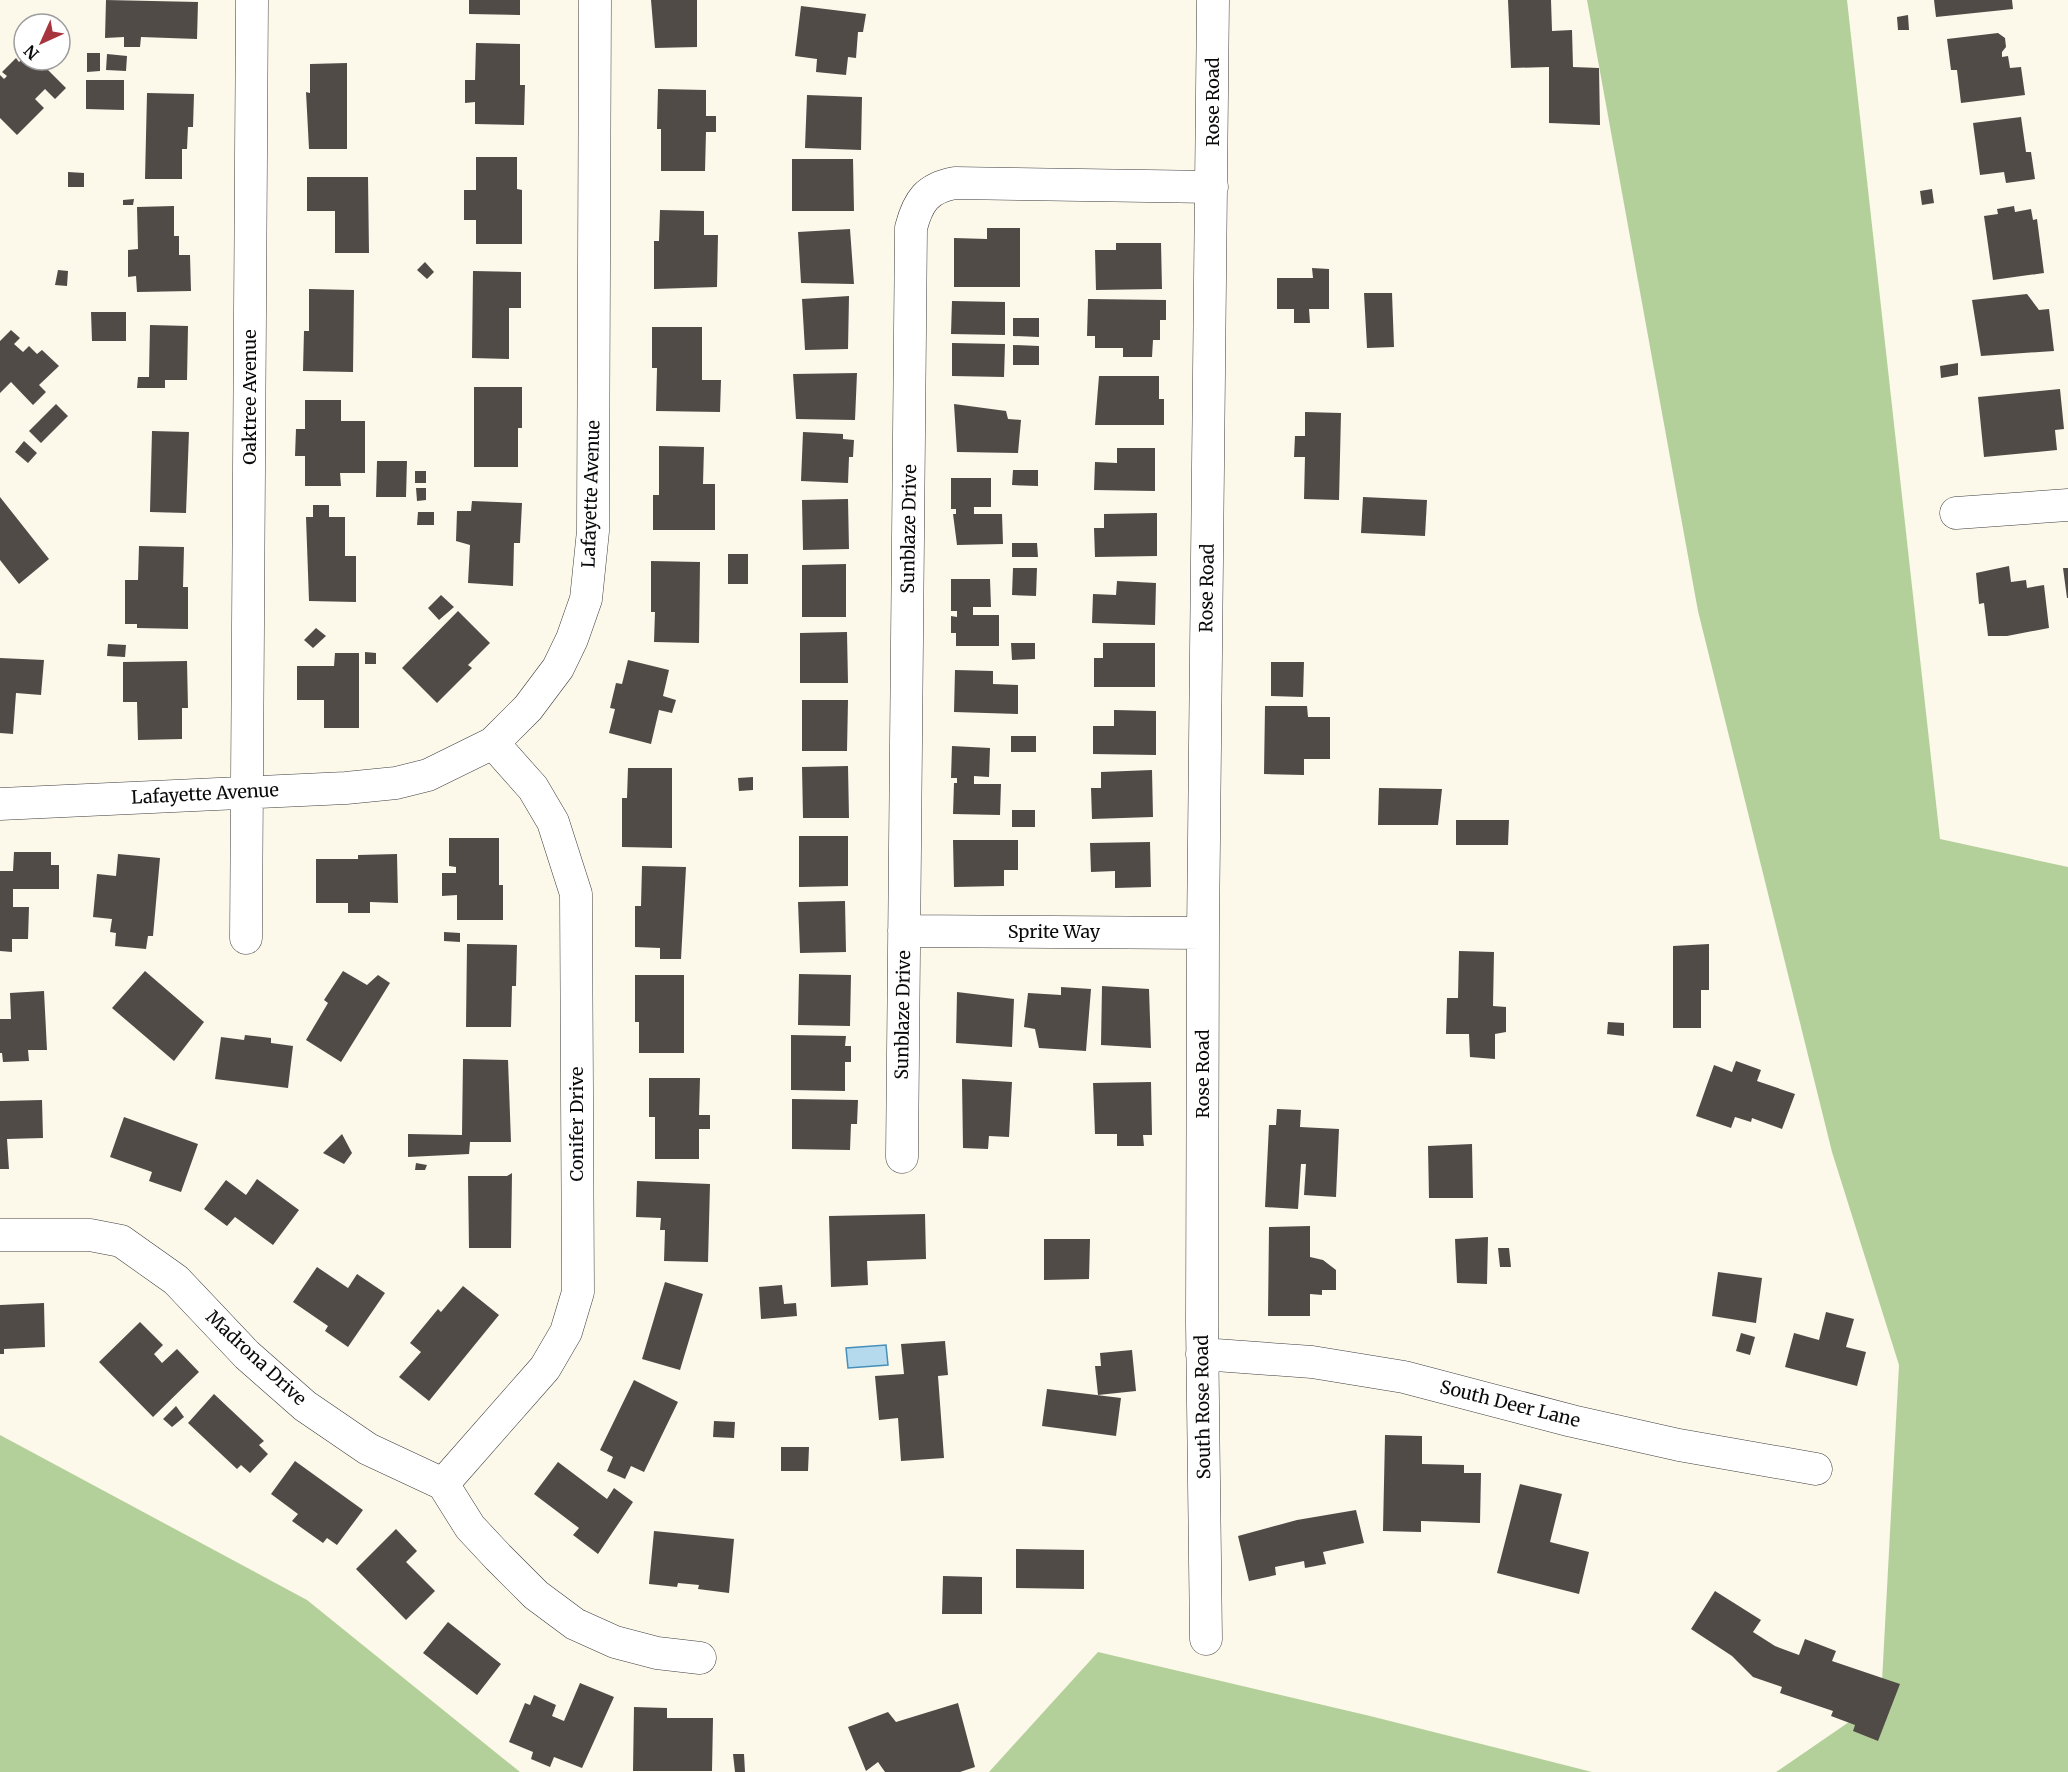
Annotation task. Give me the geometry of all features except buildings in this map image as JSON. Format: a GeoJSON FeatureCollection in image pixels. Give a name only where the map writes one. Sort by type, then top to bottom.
{"type":"FeatureCollection","features":[{"type":"Feature","properties":{"kind":"street","name":"Oaktree Avenue"},"geometry":{"type":"LineString","coordinates":[[246,938],[252,0]]}},
{"type":"Feature","properties":{"kind":"street","name":"Lafayette Avenue"},"geometry":{"type":"LineString","coordinates":[[0,804],[247,793],[396,783],[428,775],[493,742],[528,708],[558,668],[572,639],[586,599],[593,531],[595,0]]}},
{"type":"Feature","properties":{"kind":"street","name":"Rose Road"},"geometry":{"type":"LineString","coordinates":[[1203,1175],[1203,933],[1213,0]]}},
{"type":"Feature","properties":{"kind":"street","name":"Sunblaze Drive"},"geometry":{"type":"LineString","coordinates":[[902,1157],[911,228],[916,208],[925,195],[939,186],[955,183],[1212,187]]}},
{"type":"Feature","properties":{"kind":"street"},"geometry":{"type":"LineString","coordinates":[[1956,513],[2068,505]]}},
{"type":"Feature","properties":{"kind":"street","name":"Conifer Drive"},"geometry":{"type":"LineString","coordinates":[[443,1484],[545,1368],[566,1332],[578,1292],[576,894],[553,822],[533,788],[493,742]]}},
{"type":"Feature","properties":{"kind":"street","name":"Sprite Way"},"geometry":{"type":"LineString","coordinates":[[904,931],[1203,933]]}},
{"type":"Feature","properties":{"kind":"street","name":"South Rose Road"},"geometry":{"type":"LineString","coordinates":[[1203,1175],[1202,1354],[1206,1640]]}},
{"type":"Feature","properties":{"kind":"street","name":"Madrona Drive"},"geometry":{"type":"LineString","coordinates":[[0,1235],[90,1235],[122,1241],[176,1280],[247,1355],[305,1406],[368,1449],[443,1484]]}},
{"type":"Feature","properties":{"kind":"street","name":"South Deer Lane"},"geometry":{"type":"LineString","coordinates":[[1202,1354],[1311,1362],[1404,1377],[1679,1444],[1816,1469]]}},
{"type":"Feature","properties":{"kind":"street"},"geometry":{"type":"LineString","coordinates":[[443,1484],[470,1527],[498,1557],[536,1595],[575,1624],[615,1642],[657,1653],[700,1658]]}},
{"type":"Feature","properties":{"kind":"green space"},"geometry":{"type":"Polygon","coordinates":[[[1587,0],[1847,0],[1940,839],[2068,867],[2068,1772],[1776,1772],[1881,1700],[1899,1365],[1832,1152],[1698,611],[1587,0]]]}},
{"type":"Feature","properties":{"kind":"green space"},"geometry":{"type":"Polygon","coordinates":[[[0,1435],[307,1600],[520,1772],[0,1772],[0,1435]]]}},
{"type":"Feature","properties":{"kind":"green space"},"geometry":{"type":"Polygon","coordinates":[[[1098,1652],[1370,1716],[1592,1772],[989,1772],[1098,1652]]]}},
{"type":"Feature","properties":{"kind":"water"},"geometry":{"type":"Polygon","coordinates":[[[886,1345],[888,1365],[848,1368],[846,1348],[886,1345]]]}}]}
